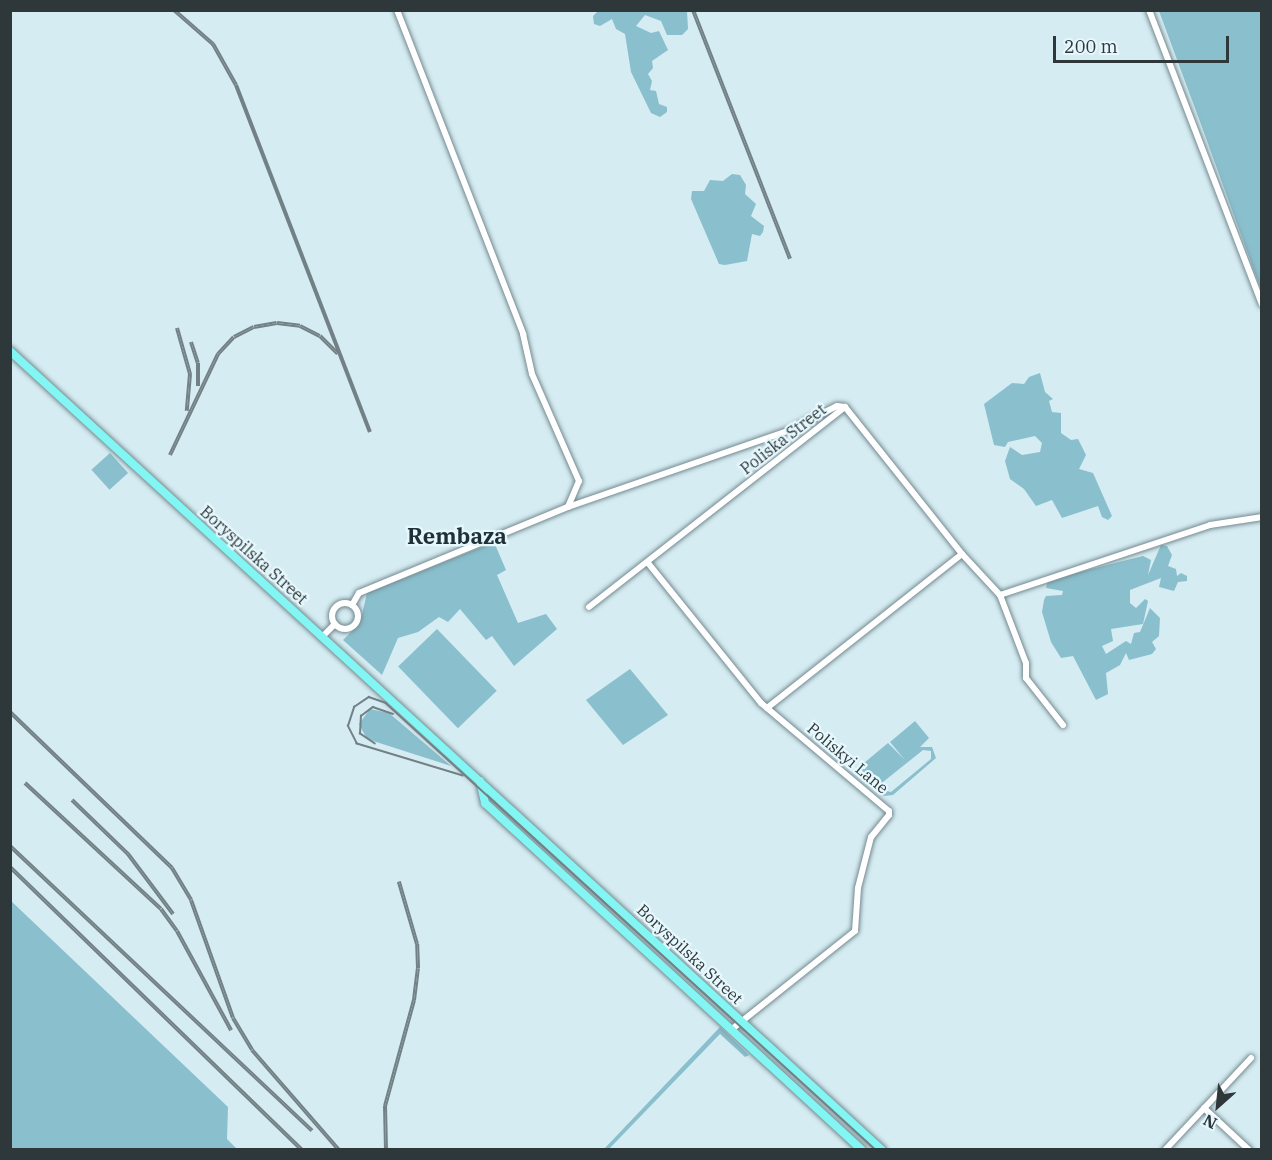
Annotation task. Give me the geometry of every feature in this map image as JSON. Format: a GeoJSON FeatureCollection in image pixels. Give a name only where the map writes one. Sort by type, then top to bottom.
{"type":"FeatureCollection","features":[{"type":"Feature","properties":{"kind":"main road","name":"Boryspilska Street"},"geometry":{"type":"LineString","coordinates":[[10,351],[882,1149]]}},
{"type":"Feature","properties":{"kind":"main road","name":"Boryspilska Street"},"geometry":{"type":"LineString","coordinates":[[480,779],[485,803],[862,1149]]}},
{"type":"Feature","properties":{"kind":"street"},"geometry":{"type":"LineString","coordinates":[[398,10],[523,334],[532,374],[579,481],[568,507]]}},
{"type":"Feature","properties":{"kind":"street"},"geometry":{"type":"LineString","coordinates":[[1149,10],[1262,304]]}},
{"type":"Feature","properties":{"kind":"street"},"geometry":{"type":"LineString","coordinates":[[352,605],[359,593],[568,507],[788,431],[837,406],[845,407]]}},
{"type":"Feature","properties":{"kind":"street","name":"Poliska Street"},"geometry":{"type":"LineString","coordinates":[[589,607],[845,407],[962,554],[1000,596],[1026,663],[1026,678],[1063,725]]}},
{"type":"Feature","properties":{"kind":"street"},"geometry":{"type":"LineString","coordinates":[[1000,596],[1210,525],[1262,517]]}},
{"type":"Feature","properties":{"kind":"street"},"geometry":{"type":"LineString","coordinates":[[767,708],[962,554]]}},
{"type":"Feature","properties":{"kind":"street","name":"Poliskyi Lane"},"geometry":{"type":"LineString","coordinates":[[648,563],[767,708],[889,811],[889,815],[871,837],[858,888],[855,931],[731,1030]]}},
{"type":"Feature","properties":{"kind":"street"},"geometry":{"type":"LineString","coordinates":[[352,605],[357,614],[353,626],[344,629],[335,624],[332,615],[336,606],[352,605]]}},
{"type":"Feature","properties":{"kind":"street"},"geometry":{"type":"LineString","coordinates":[[323,636],[335,624]]}},
{"type":"Feature","properties":{"kind":"street"},"geometry":{"type":"LineString","coordinates":[[1165,1149],[1251,1058]]}},
{"type":"Feature","properties":{"kind":"street"},"geometry":{"type":"LineString","coordinates":[[1204,1108],[1249,1149]]}},
{"type":"Feature","properties":{"kind":"shaded area"},"geometry":{"type":"Polygon","coordinates":[[[598,11],[687,11],[688,29],[682,35],[667,35],[661,21],[645,15],[636,26],[651,33],[659,31],[668,50],[652,61],[653,68],[648,74],[652,81],[650,90],[656,91],[659,104],[667,107],[667,112],[660,117],[651,113],[631,72],[625,34],[616,29],[612,19],[600,26],[594,24],[593,16],[598,11]]]}},
{"type":"Feature","properties":{"kind":"shaded area"},"geometry":{"type":"Polygon","coordinates":[[[1159,11],[1261,11],[1261,290],[1202,127],[1159,11]]]}},
{"type":"Feature","properties":{"kind":"shaded area"},"geometry":{"type":"Polygon","coordinates":[[[732,174],[740,175],[746,185],[745,194],[756,204],[751,216],[764,226],[760,236],[752,234],[747,261],[725,265],[719,264],[691,199],[692,191],[704,191],[710,180],[723,181],[732,174]]]}},
{"type":"Feature","properties":{"kind":"shaded area"},"geometry":{"type":"Polygon","coordinates":[[[1040,373],[1045,392],[1053,399],[1049,401],[1052,412],[1061,413],[1061,433],[1071,440],[1078,439],[1086,455],[1079,469],[1093,473],[1112,516],[1108,520],[1102,517],[1098,506],[1062,518],[1052,500],[1036,506],[1024,489],[1010,479],[1005,461],[1010,447],[1022,455],[1040,452],[1042,443],[1035,436],[1008,442],[1005,447],[994,445],[984,404],[1012,383],[1024,384],[1029,377],[1040,373]]]}},
{"type":"Feature","properties":{"kind":"shaded area"},"geometry":{"type":"Polygon","coordinates":[[[110,453],[128,473],[109,490],[91,470],[110,453]]]}},
{"type":"Feature","properties":{"kind":"shaded area"},"geometry":{"type":"Polygon","coordinates":[[[494,542],[506,570],[497,575],[518,623],[546,614],[557,629],[514,666],[492,636],[486,640],[460,609],[448,622],[439,617],[418,632],[398,638],[382,675],[343,640],[360,623],[367,593],[494,542]]]}},
{"type":"Feature","properties":{"kind":"shaded area"},"geometry":{"type":"Polygon","coordinates":[[[1161,545],[1167,546],[1172,555],[1168,566],[1176,569],[1177,576],[1181,573],[1187,576],[1187,581],[1178,582],[1174,591],[1159,587],[1161,578],[1130,590],[1130,603],[1136,608],[1145,599],[1148,601],[1143,624],[1111,629],[1113,641],[1102,646],[1106,654],[1126,641],[1131,644],[1134,633],[1140,632],[1150,608],[1160,618],[1159,636],[1152,642],[1156,649],[1152,654],[1129,660],[1126,653],[1120,665],[1106,673],[1108,694],[1096,700],[1073,656],[1061,658],[1051,642],[1042,612],[1044,600],[1046,596],[1062,595],[1063,591],[1046,588],[1048,580],[1143,556],[1151,560],[1148,575],[1161,545]]]}},
{"type":"Feature","properties":{"kind":"shaded area"},"geometry":{"type":"Polygon","coordinates":[[[437,629],[497,691],[458,728],[398,667],[437,629]]]}},
{"type":"Feature","properties":{"kind":"shaded area"},"geometry":{"type":"Polygon","coordinates":[[[630,669],[668,715],[623,745],[586,700],[630,669]]]}},
{"type":"Feature","properties":{"kind":"shaded area"},"geometry":{"type":"Polygon","coordinates":[[[370,709],[389,713],[451,766],[367,739],[359,724],[370,709]]]}},
{"type":"Feature","properties":{"kind":"shaded area"},"geometry":{"type":"Polygon","coordinates":[[[915,721],[929,738],[920,747],[932,747],[936,758],[893,795],[884,796],[879,792],[879,782],[873,786],[858,768],[888,743],[905,760],[890,742],[915,721]],[[923,750],[883,782],[883,790],[891,792],[931,759],[931,751],[923,750]]]}},
{"type":"Feature","properties":{"kind":"shaded area"},"geometry":{"type":"Polygon","coordinates":[[[10,900],[228,1107],[227,1139],[237,1149],[11,1149],[10,900]]]}},
{"type":"Feature","properties":{"kind":"shaded area"},"geometry":{"type":"Polygon","coordinates":[[[720,1027],[749,1055],[745,1057],[720,1034],[609,1149],[604,1149],[720,1027]]]}},
{"type":"Feature","properties":{"kind":"tram line"},"geometry":{"type":"LineString","coordinates":[[463,776],[357,744],[348,726],[354,707],[369,697],[386,703],[876,1150]]}},
{"type":"Feature","properties":{"kind":"tram line"},"geometry":{"type":"LineString","coordinates":[[375,744],[360,734],[361,716],[373,707],[393,714]]}},
{"type":"Feature","properties":{"kind":"railway"},"geometry":{"type":"LineString","coordinates":[[174,10],[213,44],[236,85],[370,432]]}},
{"type":"Feature","properties":{"kind":"railway"},"geometry":{"type":"LineString","coordinates":[[693,10],[790,259]]}},
{"type":"Feature","properties":{"kind":"railway"},"geometry":{"type":"LineString","coordinates":[[170,455],[218,354],[234,337],[254,327],[277,323],[300,326],[320,336],[338,354]]}},
{"type":"Feature","properties":{"kind":"railway"},"geometry":{"type":"LineString","coordinates":[[177,328],[190,374],[187,411]]}},
{"type":"Feature","properties":{"kind":"railway"},"geometry":{"type":"LineString","coordinates":[[191,342],[198,363],[198,386]]}},
{"type":"Feature","properties":{"kind":"railway"},"geometry":{"type":"LineString","coordinates":[[10,712],[172,868],[191,900],[233,1018],[252,1050],[339,1150]]}},
{"type":"Feature","properties":{"kind":"railway"},"geometry":{"type":"LineString","coordinates":[[25,783],[161,909],[177,931],[231,1030]]}},
{"type":"Feature","properties":{"kind":"railway"},"geometry":{"type":"LineString","coordinates":[[72,800],[128,854],[173,914]]}},
{"type":"Feature","properties":{"kind":"railway"},"geometry":{"type":"LineString","coordinates":[[10,846],[312,1131]]}},
{"type":"Feature","properties":{"kind":"railway"},"geometry":{"type":"LineString","coordinates":[[10,867],[302,1150]]}},
{"type":"Feature","properties":{"kind":"railway"},"geometry":{"type":"LineString","coordinates":[[386,1150],[385,1106],[414,1000],[418,968],[417,944],[399,882]]}},
{"type":"Feature","properties":{"kind":"district","name":"Rembaza"},"geometry":{"type":"Point","coordinates":[457,536]}}]}
